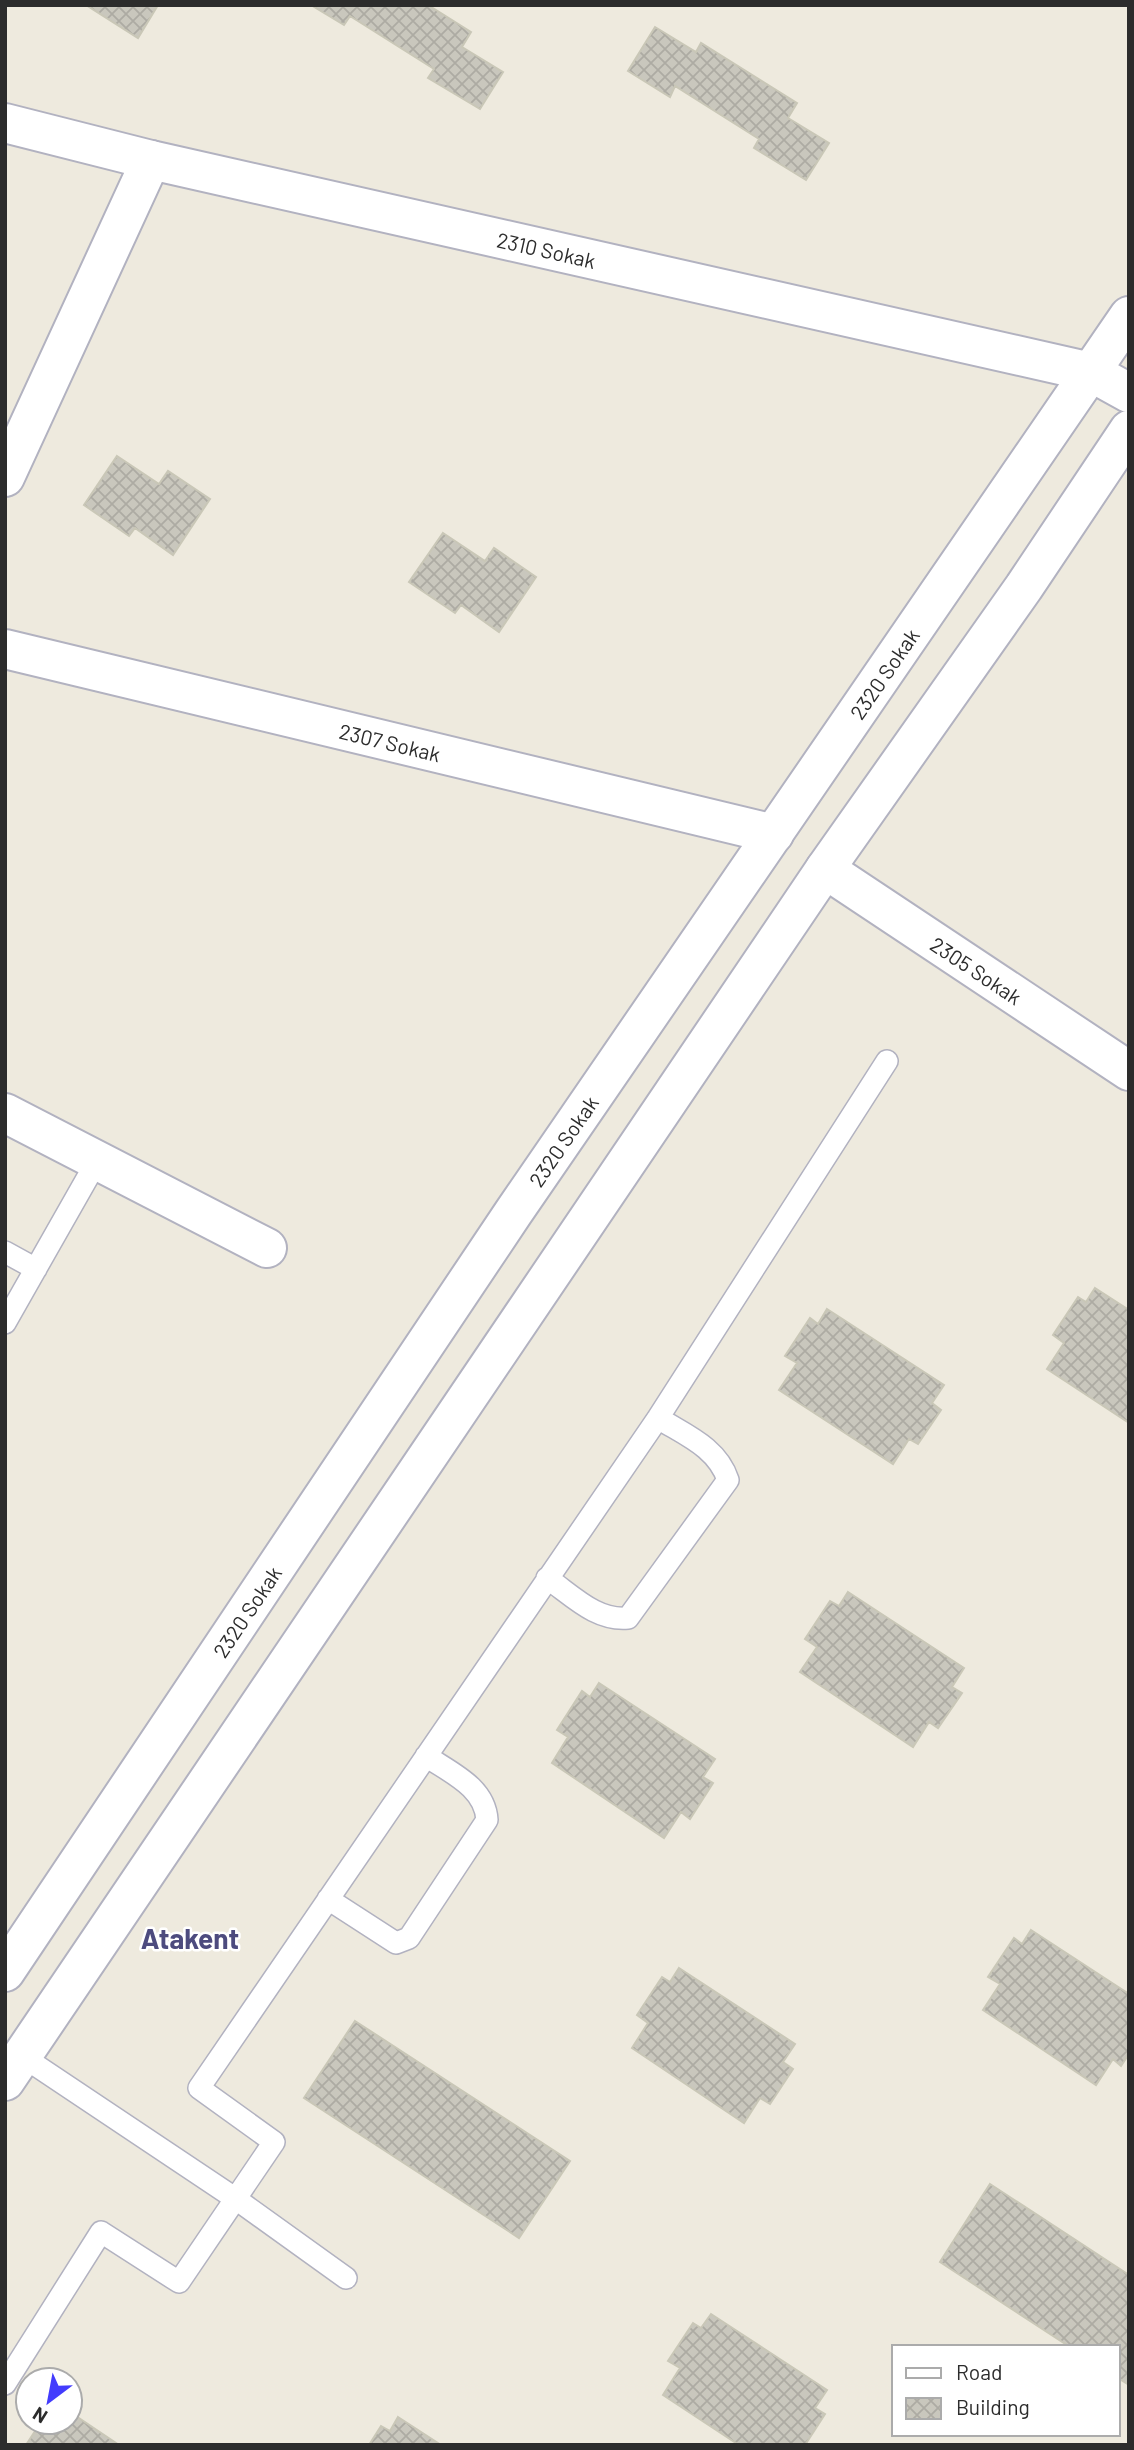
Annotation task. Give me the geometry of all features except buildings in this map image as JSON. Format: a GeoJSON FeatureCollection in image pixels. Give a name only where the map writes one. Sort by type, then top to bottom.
{"type":"FeatureCollection","features":[{"type":"Feature","properties":{"kind":"street","name":"2310 Sokak"},"geometry":{"type":"LineString","coordinates":[[5,123],[151,160],[1091,372],[1129,393]]}},
{"type":"Feature","properties":{"kind":"street"},"geometry":{"type":"LineString","coordinates":[[5,477],[151,160]]}},
{"type":"Feature","properties":{"kind":"street","name":"2320 Sokak"},"geometry":{"type":"LineString","coordinates":[[5,1972],[506,1225],[1129,316]]}},
{"type":"Feature","properties":{"kind":"street"},"geometry":{"type":"LineString","coordinates":[[14,2069],[825,869],[1024,587],[1129,430]]}},
{"type":"Feature","properties":{"kind":"street","name":"2307 Sokak"},"geometry":{"type":"LineString","coordinates":[[5,649],[774,834]]}},
{"type":"Feature","properties":{"kind":"street","name":"2305 Sokak"},"geometry":{"type":"LineString","coordinates":[[825,869],[1129,1071]]}},
{"type":"Feature","properties":{"kind":"street"},"geometry":{"type":"LineString","coordinates":[[5,1113],[267,1248]]}},
{"type":"Feature","properties":{"kind":"lane"},"geometry":{"type":"LineString","coordinates":[[5,2384],[102,2232],[179,2282],[274,2142],[199,2088],[657,1418],[887,1061]]}},
{"type":"Feature","properties":{"kind":"lane"},"geometry":{"type":"LineString","coordinates":[[5,1323],[97,1161]]}},
{"type":"Feature","properties":{"kind":"lane"},"geometry":{"type":"LineString","coordinates":[[5,1252],[36,1269]]}},
{"type":"Feature","properties":{"kind":"lane"},"geometry":{"type":"LineString","coordinates":[[547,1578],[600,1615],[613,1619],[628,1618],[728,1480],[723,1465],[712,1452],[657,1418]]}},
{"type":"Feature","properties":{"kind":"lane"},"geometry":{"type":"LineString","coordinates":[[328,1899],[396,1942],[409,1938],[487,1820],[486,1807],[479,1793],[426,1756]]}},
{"type":"Feature","properties":{"kind":"lane"},"geometry":{"type":"LineString","coordinates":[[14,2069],[236,2199],[346,2278]]}},
{"type":"Feature","properties":{"kind":"district","name":"Atakent"},"geometry":{"type":"Point","coordinates":[190,1938]}}]}
